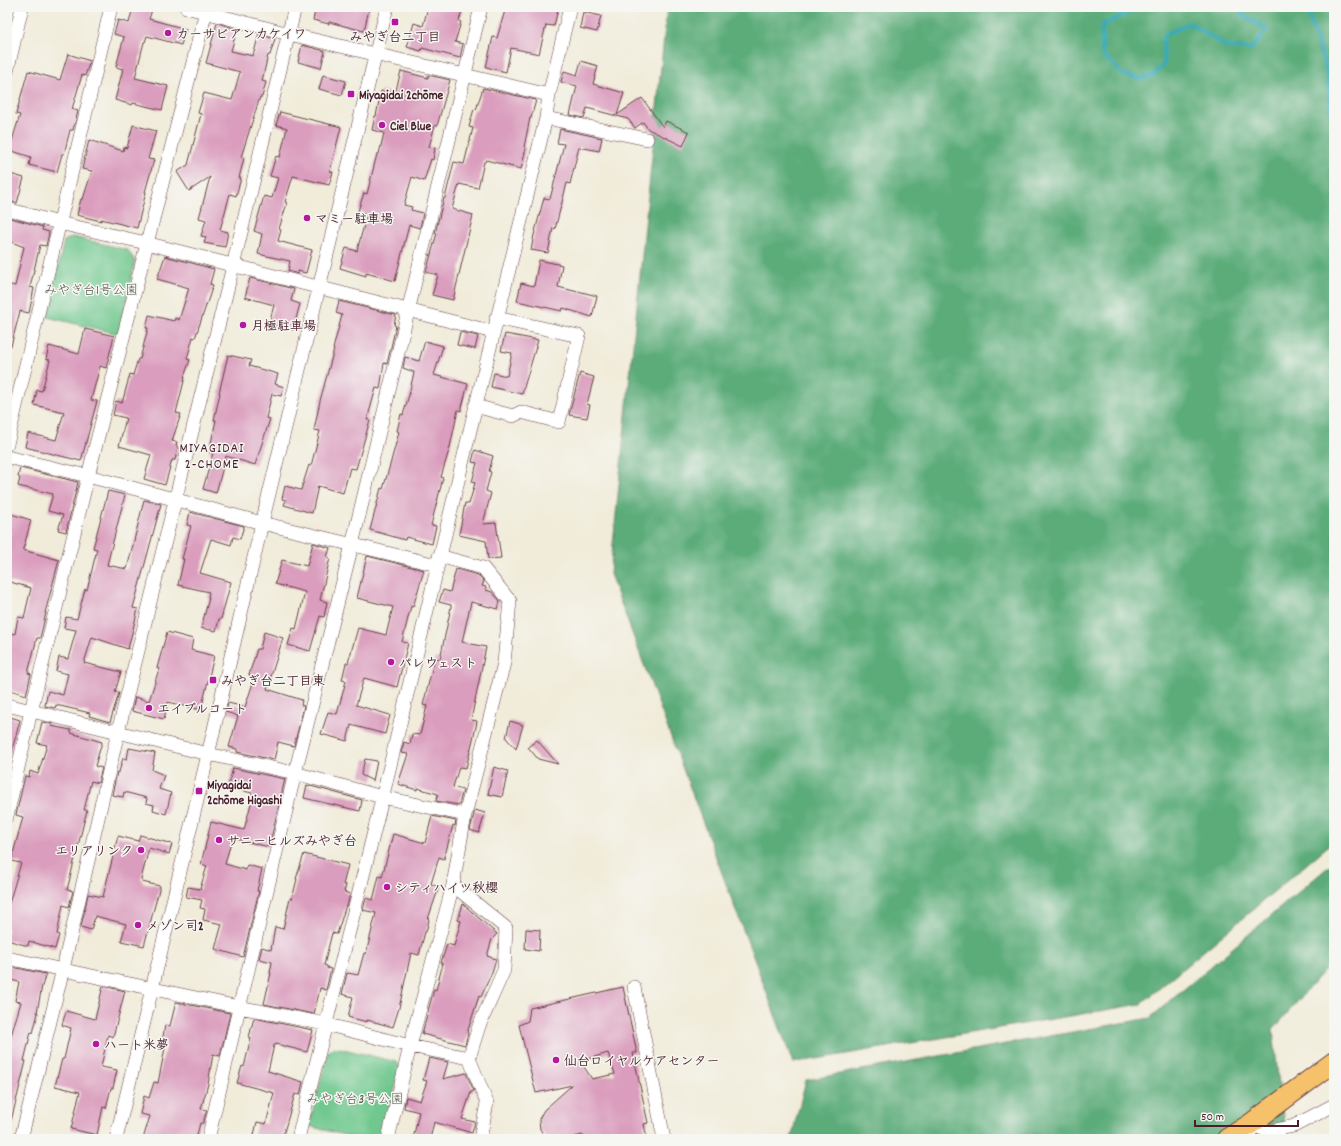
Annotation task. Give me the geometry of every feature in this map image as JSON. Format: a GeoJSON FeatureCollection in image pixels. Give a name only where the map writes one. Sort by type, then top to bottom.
{"type":"FeatureCollection","features":[{"type":"Feature","properties":{"kind":"highway"},"geometry":{"type":"LineString","coordinates":[[1227,1139],[1249,1132],[1334,1062]]}},
{"type":"Feature","properties":{"kind":"street"},"geometry":{"type":"LineString","coordinates":[[7,72],[22,7]]}},
{"type":"Feature","properties":{"kind":"street"},"geometry":{"type":"LineString","coordinates":[[7,444],[111,7]]}},
{"type":"Feature","properties":{"kind":"street"},"geometry":{"type":"LineString","coordinates":[[186,7],[206,10],[289,34],[549,95]]}},
{"type":"Feature","properties":{"kind":"street"},"geometry":{"type":"LineString","coordinates":[[21,1139],[63,969],[118,732],[295,7]]}},
{"type":"Feature","properties":{"kind":"street"},"geometry":{"type":"LineString","coordinates":[[116,1139],[262,523],[387,7]]}},
{"type":"Feature","properties":{"kind":"street"},"geometry":{"type":"LineString","coordinates":[[208,1139],[295,773],[352,545],[481,7]]}},
{"type":"Feature","properties":{"kind":"street"},"geometry":{"type":"LineString","coordinates":[[298,1139],[325,1024],[382,797],[496,318],[546,118],[549,95],[570,7]]}},
{"type":"Feature","properties":{"kind":"street"},"geometry":{"type":"LineString","coordinates":[[7,816],[88,476],[206,10]]}},
{"type":"Feature","properties":{"kind":"street"},"geometry":{"type":"LineString","coordinates":[[546,118],[647,139]]}},
{"type":"Feature","properties":{"kind":"street"},"geometry":{"type":"LineString","coordinates":[[7,209],[493,332]]}},
{"type":"Feature","properties":{"kind":"street"},"geometry":{"type":"LineString","coordinates":[[475,406],[513,416],[521,412],[559,422],[579,336],[496,318]]}},
{"type":"Feature","properties":{"kind":"street"},"geometry":{"type":"LineString","coordinates":[[7,457],[88,476],[262,523],[352,545],[483,568],[510,601],[504,663],[465,815],[453,884],[410,1046],[388,1139]]}},
{"type":"Feature","properties":{"kind":"street"},"geometry":{"type":"LineString","coordinates":[[7,705],[208,754],[295,773],[382,797],[465,815]]}},
{"type":"Feature","properties":{"kind":"street"},"geometry":{"type":"LineString","coordinates":[[453,884],[506,928],[504,970],[479,1026],[469,1058],[487,1103],[480,1139]]}},
{"type":"Feature","properties":{"kind":"street"},"geometry":{"type":"LineString","coordinates":[[7,958],[325,1024],[410,1046],[469,1058]]}},
{"type":"Feature","properties":{"kind":"street"},"geometry":{"type":"LineString","coordinates":[[634,987],[664,1139]]}},
{"type":"Feature","properties":{"kind":"street"},"geometry":{"type":"LineString","coordinates":[[1249,1132],[1270,1131],[1294,1126],[1334,1105]]}},
{"type":"Feature","properties":{"kind":"green space"},"geometry":{"type":"Polygon","coordinates":[[[667,7],[1334,7],[1334,841],[1141,1004],[793,1063],[610,574],[667,7]]]}},
{"type":"Feature","properties":{"kind":"green space","name":"みやぎ台1号公園"},"geometry":{"type":"Polygon","coordinates":[[[73,237],[128,250],[135,261],[119,334],[47,317],[64,241],[73,237]]]}},
{"type":"Feature","properties":{"kind":"green space"},"geometry":{"type":"Polygon","coordinates":[[[1334,862],[1334,959],[1273,1030],[1282,1111],[1289,1139],[791,1139],[806,1080],[1150,1018],[1334,862]]]}},
{"type":"Feature","properties":{"kind":"green space","name":"みやぎ台3号公園"},"geometry":{"type":"Polygon","coordinates":[[[335,1047],[397,1062],[400,1069],[382,1139],[359,1139],[309,1126],[328,1052],[335,1047]]]}},
{"type":"Feature","properties":{"kind":"building"},"geometry":{"type":"Polygon","coordinates":[[[133,7],[153,7],[149,19],[186,29],[181,45],[147,36],[144,42],[135,78],[168,86],[162,110],[133,103],[132,105],[115,100],[123,69],[116,67],[124,37],[114,34],[118,20],[129,23],[133,7]]]}},
{"type":"Feature","properties":{"kind":"building"},"geometry":{"type":"Polygon","coordinates":[[[316,7],[362,7],[369,9],[364,31],[329,22],[329,24],[313,20],[316,7]]]}},
{"type":"Feature","properties":{"kind":"building"},"geometry":{"type":"Polygon","coordinates":[[[428,7],[463,7],[459,21],[461,22],[455,42],[463,44],[460,58],[422,48],[421,51],[407,47],[414,23],[423,26],[428,7]]]}},
{"type":"Feature","properties":{"kind":"building"},"geometry":{"type":"Polygon","coordinates":[[[506,7],[550,7],[558,9],[554,26],[546,25],[539,54],[511,48],[506,72],[486,67],[493,37],[497,38],[506,7]]]}},
{"type":"Feature","properties":{"kind":"building"},"geometry":{"type":"Polygon","coordinates":[[[583,12],[601,16],[597,32],[580,28],[583,12]]]}},
{"type":"Feature","properties":{"kind":"building"},"geometry":{"type":"Polygon","coordinates":[[[217,23],[237,29],[231,51],[253,56],[259,34],[275,39],[270,55],[268,55],[262,81],[266,82],[262,97],[260,97],[241,157],[244,158],[236,196],[230,194],[220,230],[228,232],[225,247],[204,243],[206,237],[201,236],[206,220],[199,218],[210,177],[189,191],[177,172],[188,165],[201,114],[198,113],[204,93],[232,100],[240,72],[206,63],[217,23]]]}},
{"type":"Feature","properties":{"kind":"building"},"geometry":{"type":"Polygon","coordinates":[[[302,45],[325,51],[321,68],[298,62],[302,45]]]}},
{"type":"Feature","properties":{"kind":"building"},"geometry":{"type":"Polygon","coordinates":[[[68,54],[90,61],[85,76],[82,75],[72,109],[78,111],[73,130],[70,130],[64,154],[62,154],[57,172],[29,165],[31,157],[9,150],[20,115],[16,114],[28,71],[60,80],[68,54]]]}},
{"type":"Feature","properties":{"kind":"building"},"geometry":{"type":"Polygon","coordinates":[[[581,61],[598,66],[593,84],[624,93],[617,115],[642,98],[663,127],[666,121],[689,132],[683,146],[648,129],[643,122],[635,128],[628,119],[587,108],[584,118],[570,115],[577,86],[561,82],[564,71],[577,75],[581,61]]]}},
{"type":"Feature","properties":{"kind":"building"},"geometry":{"type":"Polygon","coordinates":[[[401,71],[428,78],[428,75],[450,80],[437,126],[435,125],[429,147],[435,148],[433,160],[431,159],[424,181],[412,177],[404,205],[412,207],[411,210],[423,213],[420,228],[409,225],[395,281],[366,273],[366,276],[340,268],[346,248],[357,251],[367,214],[358,211],[364,193],[367,194],[384,133],[372,130],[381,91],[395,94],[401,71]]]}},
{"type":"Feature","properties":{"kind":"building"},"geometry":{"type":"Polygon","coordinates":[[[323,75],[346,81],[342,95],[319,89],[323,75]]]}},
{"type":"Feature","properties":{"kind":"building"},"geometry":{"type":"Polygon","coordinates":[[[483,88],[536,100],[530,118],[524,147],[526,148],[521,169],[486,160],[484,162],[478,188],[459,184],[452,209],[473,215],[453,300],[432,295],[438,275],[426,272],[454,162],[464,164],[473,128],[469,127],[474,109],[476,110],[483,88]]]}},
{"type":"Feature","properties":{"kind":"building"},"geometry":{"type":"Polygon","coordinates":[[[280,112],[341,127],[330,171],[333,172],[329,185],[293,176],[285,202],[287,203],[279,229],[281,230],[278,241],[312,250],[306,273],[298,271],[298,274],[288,271],[290,261],[258,254],[262,234],[254,231],[264,196],[272,198],[278,178],[270,176],[276,156],[280,157],[287,128],[276,125],[280,112]]]}},
{"type":"Feature","properties":{"kind":"building"},"geometry":{"type":"Polygon","coordinates":[[[133,125],[156,131],[148,159],[154,160],[137,228],[77,215],[81,199],[83,199],[92,171],[82,169],[89,140],[123,151],[124,147],[127,148],[133,125]]]}},
{"type":"Feature","properties":{"kind":"building"},"geometry":{"type":"Polygon","coordinates":[[[560,129],[602,138],[599,151],[579,147],[570,184],[567,183],[555,229],[553,228],[548,253],[531,250],[544,198],[550,199],[564,144],[557,143],[560,129]]]}},
{"type":"Feature","properties":{"kind":"building"},"geometry":{"type":"Polygon","coordinates":[[[7,173],[24,178],[17,203],[7,201],[7,173]]]}},
{"type":"Feature","properties":{"kind":"building"},"geometry":{"type":"Polygon","coordinates":[[[7,217],[43,227],[42,230],[49,232],[46,246],[40,245],[30,287],[34,288],[29,313],[20,311],[11,346],[7,345],[7,284],[15,286],[24,247],[7,240],[7,217]]]}},
{"type":"Feature","properties":{"kind":"building"},"geometry":{"type":"Polygon","coordinates":[[[165,256],[214,269],[210,284],[213,285],[195,338],[193,337],[187,359],[190,360],[184,377],[176,413],[181,414],[172,441],[177,442],[176,446],[178,447],[175,460],[172,460],[165,485],[144,479],[151,455],[119,446],[126,418],[113,415],[116,401],[122,403],[130,374],[133,375],[138,359],[140,359],[148,328],[146,328],[149,315],[174,321],[175,318],[179,320],[189,288],[157,279],[165,256]]]}},
{"type":"Feature","properties":{"kind":"building"},"geometry":{"type":"Polygon","coordinates":[[[539,260],[562,265],[558,287],[597,296],[592,317],[563,308],[562,311],[517,301],[521,283],[534,286],[539,260]]]}},
{"type":"Feature","properties":{"kind":"building"},"geometry":{"type":"Polygon","coordinates":[[[250,278],[294,289],[291,301],[300,304],[293,330],[269,324],[274,305],[245,297],[250,278]]]}},
{"type":"Feature","properties":{"kind":"building"},"geometry":{"type":"Polygon","coordinates":[[[339,301],[396,315],[394,325],[396,326],[387,364],[384,363],[380,389],[376,388],[367,420],[370,420],[356,469],[350,468],[343,493],[318,486],[312,513],[284,505],[286,500],[282,499],[285,486],[301,490],[309,465],[311,466],[320,431],[314,430],[342,315],[336,313],[339,301]]]}},
{"type":"Feature","properties":{"kind":"building"},"geometry":{"type":"Polygon","coordinates":[[[85,329],[114,336],[106,368],[100,366],[91,400],[97,401],[81,461],[25,447],[28,433],[56,440],[64,412],[34,405],[37,390],[42,391],[50,360],[46,359],[49,346],[79,354],[85,329]]]}},
{"type":"Feature","properties":{"kind":"building"},"geometry":{"type":"Polygon","coordinates":[[[460,332],[478,336],[475,349],[457,345],[460,332]]]}},
{"type":"Feature","properties":{"kind":"building"},"geometry":{"type":"Polygon","coordinates":[[[505,334],[538,340],[522,394],[491,387],[494,373],[507,376],[512,353],[501,351],[505,334]]]}},
{"type":"Feature","properties":{"kind":"building"},"geometry":{"type":"Polygon","coordinates":[[[425,341],[443,346],[434,375],[468,384],[461,411],[458,410],[450,447],[441,477],[443,478],[431,525],[436,526],[432,544],[406,537],[405,540],[370,530],[381,488],[383,489],[390,465],[399,432],[397,431],[401,414],[403,415],[414,372],[403,368],[405,357],[419,361],[425,341]]]}},
{"type":"Feature","properties":{"kind":"building"},"geometry":{"type":"Polygon","coordinates":[[[228,355],[251,360],[249,366],[278,374],[275,384],[284,387],[281,396],[272,394],[266,418],[270,419],[255,465],[226,456],[216,493],[203,489],[213,453],[209,452],[216,420],[214,420],[219,393],[228,355]]]}},
{"type":"Feature","properties":{"kind":"building"},"geometry":{"type":"Polygon","coordinates":[[[580,373],[594,377],[587,404],[590,405],[587,418],[569,415],[580,373]]]}},
{"type":"Feature","properties":{"kind":"building"},"geometry":{"type":"Polygon","coordinates":[[[475,450],[493,456],[486,491],[491,493],[483,524],[496,523],[501,558],[488,559],[486,541],[459,535],[465,503],[469,504],[475,483],[472,482],[477,463],[472,462],[475,450]]]}},
{"type":"Feature","properties":{"kind":"building"},"geometry":{"type":"Polygon","coordinates":[[[20,468],[78,482],[66,532],[58,530],[63,515],[48,511],[53,494],[18,486],[20,468]]]}},
{"type":"Feature","properties":{"kind":"building"},"geometry":{"type":"Polygon","coordinates":[[[108,491],[125,495],[107,565],[127,569],[144,500],[161,504],[133,608],[138,609],[128,649],[92,637],[84,663],[121,672],[115,692],[119,693],[110,722],[89,716],[90,713],[56,705],[55,708],[45,706],[48,691],[63,695],[68,674],[56,671],[59,657],[68,659],[76,630],[64,628],[66,617],[77,619],[85,589],[87,590],[97,549],[93,548],[108,491]]]}},
{"type":"Feature","properties":{"kind":"building"},"geometry":{"type":"Polygon","coordinates":[[[190,512],[244,526],[240,539],[233,537],[231,545],[211,539],[200,573],[231,582],[221,619],[219,619],[216,631],[201,628],[209,598],[209,592],[178,585],[184,559],[182,559],[191,526],[187,525],[190,512]]]}},
{"type":"Feature","properties":{"kind":"building"},"geometry":{"type":"Polygon","coordinates":[[[11,514],[31,520],[23,550],[59,560],[40,638],[37,638],[28,673],[31,674],[26,695],[7,689],[7,632],[15,634],[18,617],[24,618],[31,588],[7,581],[7,545],[11,531],[7,530],[11,514]]]}},
{"type":"Feature","properties":{"kind":"building"},"geometry":{"type":"Polygon","coordinates":[[[313,543],[330,548],[327,557],[330,558],[320,600],[327,602],[324,617],[320,616],[310,651],[288,645],[293,628],[296,629],[305,592],[275,584],[282,560],[307,566],[313,543]]]}},
{"type":"Feature","properties":{"kind":"building"},"geometry":{"type":"Polygon","coordinates":[[[367,556],[424,570],[413,607],[411,606],[402,642],[408,643],[397,687],[364,678],[356,705],[390,715],[385,734],[351,725],[347,741],[321,734],[328,712],[337,714],[346,681],[342,680],[346,663],[348,663],[358,628],[386,635],[393,607],[357,598],[367,556]]]}},
{"type":"Feature","properties":{"kind":"building"},"geometry":{"type":"Polygon","coordinates":[[[456,569],[478,575],[484,581],[482,586],[486,587],[486,590],[492,592],[500,601],[498,609],[471,602],[462,642],[486,647],[471,720],[477,721],[476,727],[466,768],[459,767],[453,787],[463,790],[459,805],[436,801],[438,794],[417,788],[417,790],[398,784],[408,754],[401,753],[404,742],[410,744],[412,734],[420,735],[427,706],[423,705],[435,658],[440,659],[451,607],[451,605],[439,602],[443,590],[450,592],[456,569]]]}},
{"type":"Feature","properties":{"kind":"building"},"geometry":{"type":"Polygon","coordinates":[[[167,632],[193,639],[191,650],[214,656],[201,710],[168,702],[164,719],[132,711],[135,697],[149,701],[159,669],[157,668],[167,632]]]}},
{"type":"Feature","properties":{"kind":"building"},"geometry":{"type":"Polygon","coordinates":[[[264,632],[283,638],[267,689],[302,700],[301,705],[304,706],[294,746],[278,742],[274,760],[237,752],[237,749],[229,747],[238,716],[226,712],[228,703],[245,707],[255,677],[249,675],[257,649],[260,649],[264,632]]]}},
{"type":"Feature","properties":{"kind":"building"},"geometry":{"type":"Polygon","coordinates":[[[7,716],[20,720],[11,754],[7,754],[7,716]]]}},
{"type":"Feature","properties":{"kind":"building"},"geometry":{"type":"Polygon","coordinates":[[[510,721],[523,725],[516,749],[506,738],[510,721]]]}},
{"type":"Feature","properties":{"kind":"building"},"geometry":{"type":"Polygon","coordinates":[[[42,722],[52,724],[51,726],[71,730],[71,733],[102,742],[95,766],[102,768],[98,783],[91,781],[84,810],[87,810],[67,890],[73,891],[69,907],[63,905],[57,934],[59,935],[55,949],[29,941],[28,946],[7,940],[7,910],[21,863],[11,861],[23,817],[16,815],[25,776],[29,777],[30,771],[38,774],[47,745],[37,743],[42,722]]]}},
{"type":"Feature","properties":{"kind":"building"},"geometry":{"type":"Polygon","coordinates":[[[537,740],[558,764],[538,759],[528,747],[537,740]]]}},
{"type":"Feature","properties":{"kind":"building"},"geometry":{"type":"Polygon","coordinates":[[[129,748],[155,753],[152,770],[164,775],[159,789],[171,793],[166,814],[153,810],[154,805],[146,803],[147,798],[124,792],[123,797],[112,795],[117,772],[119,772],[123,758],[127,759],[129,748]]]}},
{"type":"Feature","properties":{"kind":"building"},"geometry":{"type":"Polygon","coordinates":[[[365,759],[377,761],[373,781],[361,775],[365,759]]]}},
{"type":"Feature","properties":{"kind":"building"},"geometry":{"type":"Polygon","coordinates":[[[494,767],[508,771],[502,797],[488,794],[494,767]]]}},
{"type":"Feature","properties":{"kind":"building"},"geometry":{"type":"Polygon","coordinates":[[[233,768],[285,779],[269,847],[232,838],[225,864],[246,870],[247,865],[262,869],[257,891],[259,891],[243,957],[215,949],[222,924],[203,920],[205,909],[200,908],[202,900],[186,897],[188,887],[200,889],[207,866],[201,864],[211,822],[244,830],[253,796],[252,793],[228,787],[233,768]]]}},
{"type":"Feature","properties":{"kind":"building"},"geometry":{"type":"Polygon","coordinates":[[[307,785],[362,800],[360,811],[304,798],[307,785]]]}},
{"type":"Feature","properties":{"kind":"building"},"geometry":{"type":"Polygon","coordinates":[[[475,810],[485,813],[479,833],[470,830],[475,810]]]}},
{"type":"Feature","properties":{"kind":"building"},"geometry":{"type":"Polygon","coordinates":[[[432,816],[456,821],[455,826],[453,825],[444,859],[439,857],[431,884],[439,887],[428,919],[426,932],[419,955],[411,953],[399,1008],[393,1027],[348,1017],[353,997],[342,994],[347,973],[358,975],[364,953],[366,954],[376,913],[363,910],[366,898],[373,900],[379,876],[382,877],[393,834],[425,843],[432,816]]]}},
{"type":"Feature","properties":{"kind":"building"},"geometry":{"type":"Polygon","coordinates":[[[140,835],[172,844],[169,854],[149,848],[141,879],[142,882],[160,886],[144,946],[121,941],[126,924],[95,916],[91,930],[81,927],[88,894],[103,897],[118,836],[138,841],[140,835]]]}},
{"type":"Feature","properties":{"kind":"building"},"geometry":{"type":"Polygon","coordinates":[[[304,854],[348,865],[343,885],[346,885],[344,892],[350,894],[337,934],[332,933],[324,965],[331,969],[326,990],[320,988],[314,1014],[264,1004],[272,962],[259,959],[262,947],[271,950],[275,927],[283,929],[290,898],[292,899],[296,879],[304,854]]]}},
{"type":"Feature","properties":{"kind":"building"},"geometry":{"type":"Polygon","coordinates":[[[463,904],[497,934],[492,939],[487,956],[496,959],[481,997],[479,996],[467,1033],[465,1045],[422,1034],[434,989],[436,990],[443,963],[441,963],[447,944],[454,946],[461,921],[458,920],[463,904]]]}},
{"type":"Feature","properties":{"kind":"building"},"geometry":{"type":"Polygon","coordinates":[[[526,929],[540,930],[539,951],[525,949],[526,929]]]}},
{"type":"Feature","properties":{"kind":"building"},"geometry":{"type":"Polygon","coordinates":[[[7,966],[46,974],[42,986],[33,1033],[31,1032],[24,1061],[26,1061],[11,1121],[7,1120],[7,1049],[21,1002],[15,1001],[19,982],[7,979],[7,966]]]}},
{"type":"Feature","properties":{"kind":"building"},"geometry":{"type":"Polygon","coordinates":[[[103,986],[125,991],[113,1037],[108,1035],[101,1067],[117,1070],[106,1108],[103,1107],[97,1135],[71,1129],[80,1092],[55,1086],[62,1059],[64,1059],[71,1028],[62,1025],[66,1011],[95,1019],[103,986]]]}},
{"type":"Feature","properties":{"kind":"building","name":"仙台ロイヤルケアセンター"},"geometry":{"type":"Polygon","coordinates":[[[623,987],[637,1053],[633,1053],[648,1123],[644,1124],[647,1139],[587,1139],[582,1135],[567,1139],[548,1139],[545,1137],[540,1129],[539,1119],[544,1110],[572,1085],[536,1093],[519,1025],[528,1021],[530,1008],[623,987]],[[608,1053],[580,1061],[592,1079],[615,1074],[608,1053]]]}},
{"type":"Feature","properties":{"kind":"building"},"geometry":{"type":"Polygon","coordinates":[[[176,1002],[230,1013],[220,1056],[213,1054],[208,1084],[201,1109],[207,1110],[203,1123],[200,1123],[196,1139],[143,1139],[150,1116],[140,1114],[144,1096],[149,1098],[154,1082],[158,1083],[166,1043],[162,1042],[165,1025],[170,1026],[176,1002]]]}},
{"type":"Feature","properties":{"kind":"building"},"geometry":{"type":"Polygon","coordinates":[[[254,1018],[313,1030],[307,1052],[276,1044],[274,1045],[268,1071],[303,1082],[300,1095],[295,1094],[282,1139],[253,1139],[257,1122],[266,1124],[274,1093],[237,1083],[242,1066],[244,1067],[254,1018]]]}},
{"type":"Feature","properties":{"kind":"building"},"geometry":{"type":"Polygon","coordinates":[[[429,1058],[448,1062],[443,1079],[466,1073],[474,1091],[471,1092],[462,1119],[475,1122],[472,1133],[434,1122],[430,1139],[413,1139],[419,1112],[404,1108],[406,1097],[420,1101],[427,1081],[423,1080],[429,1058]]]}},
{"type":"Feature","properties":{"kind":"waterway"},"geometry":{"type":"LineString","coordinates":[[1138,7],[1102,25],[1102,54],[1122,74],[1140,79],[1154,75],[1164,64],[1163,36],[1189,23],[1227,47],[1252,49],[1267,29],[1242,15],[1239,7]]}},
{"type":"Feature","properties":{"kind":"waterway"},"geometry":{"type":"LineString","coordinates":[[1306,7],[1326,68],[1334,133]]}},
{"type":"Feature","properties":{"kind":"place","name":"みやぎ台二丁目"},"geometry":{"type":"Point","coordinates":[395,22]}},
{"type":"Feature","properties":{"kind":"place","name":"カーサビアンカケイワ"},"geometry":{"type":"Point","coordinates":[168,33]}},
{"type":"Feature","properties":{"kind":"place","name":"Miyagidai 2chōme"},"geometry":{"type":"Point","coordinates":[351,94]}},
{"type":"Feature","properties":{"kind":"place","name":"Ciel Blue"},"geometry":{"type":"Point","coordinates":[382,125]}},
{"type":"Feature","properties":{"kind":"place","name":"マミー駐車場"},"geometry":{"type":"Point","coordinates":[307,218]}},
{"type":"Feature","properties":{"kind":"place","name":"月極駐車場"},"geometry":{"type":"Point","coordinates":[243,325]}},
{"type":"Feature","properties":{"kind":"place","name":"パレウェスト"},"geometry":{"type":"Point","coordinates":[391,662]}},
{"type":"Feature","properties":{"kind":"place","name":"みやぎ台二丁目東"},"geometry":{"type":"Point","coordinates":[213,680]}},
{"type":"Feature","properties":{"kind":"place","name":"エイブルコート"},"geometry":{"type":"Point","coordinates":[149,708]}},
{"type":"Feature","properties":{"kind":"place","name":"Miyagidai 2chōme Higashi"},"geometry":{"type":"Point","coordinates":[199,791]}},
{"type":"Feature","properties":{"kind":"place","name":"サニーヒルズみやぎ台"},"geometry":{"type":"Point","coordinates":[219,840]}},
{"type":"Feature","properties":{"kind":"place","name":"エリアリンク"},"geometry":{"type":"Point","coordinates":[141,850]}},
{"type":"Feature","properties":{"kind":"place","name":"シティハイツ秋櫻"},"geometry":{"type":"Point","coordinates":[387,887]}},
{"type":"Feature","properties":{"kind":"place","name":"メゾン司2"},"geometry":{"type":"Point","coordinates":[138,925]}},
{"type":"Feature","properties":{"kind":"place","name":"ハート米夢"},"geometry":{"type":"Point","coordinates":[96,1044]}},
{"type":"Feature","properties":{"kind":"place","name":"仙台ロイヤルケアセンター"},"geometry":{"type":"Point","coordinates":[556,1060]}},
{"type":"Feature","properties":{"kind":"district","name":"MIYAGIDAI 2-CHOME"},"geometry":{"type":"Point","coordinates":[212,456]}}]}
